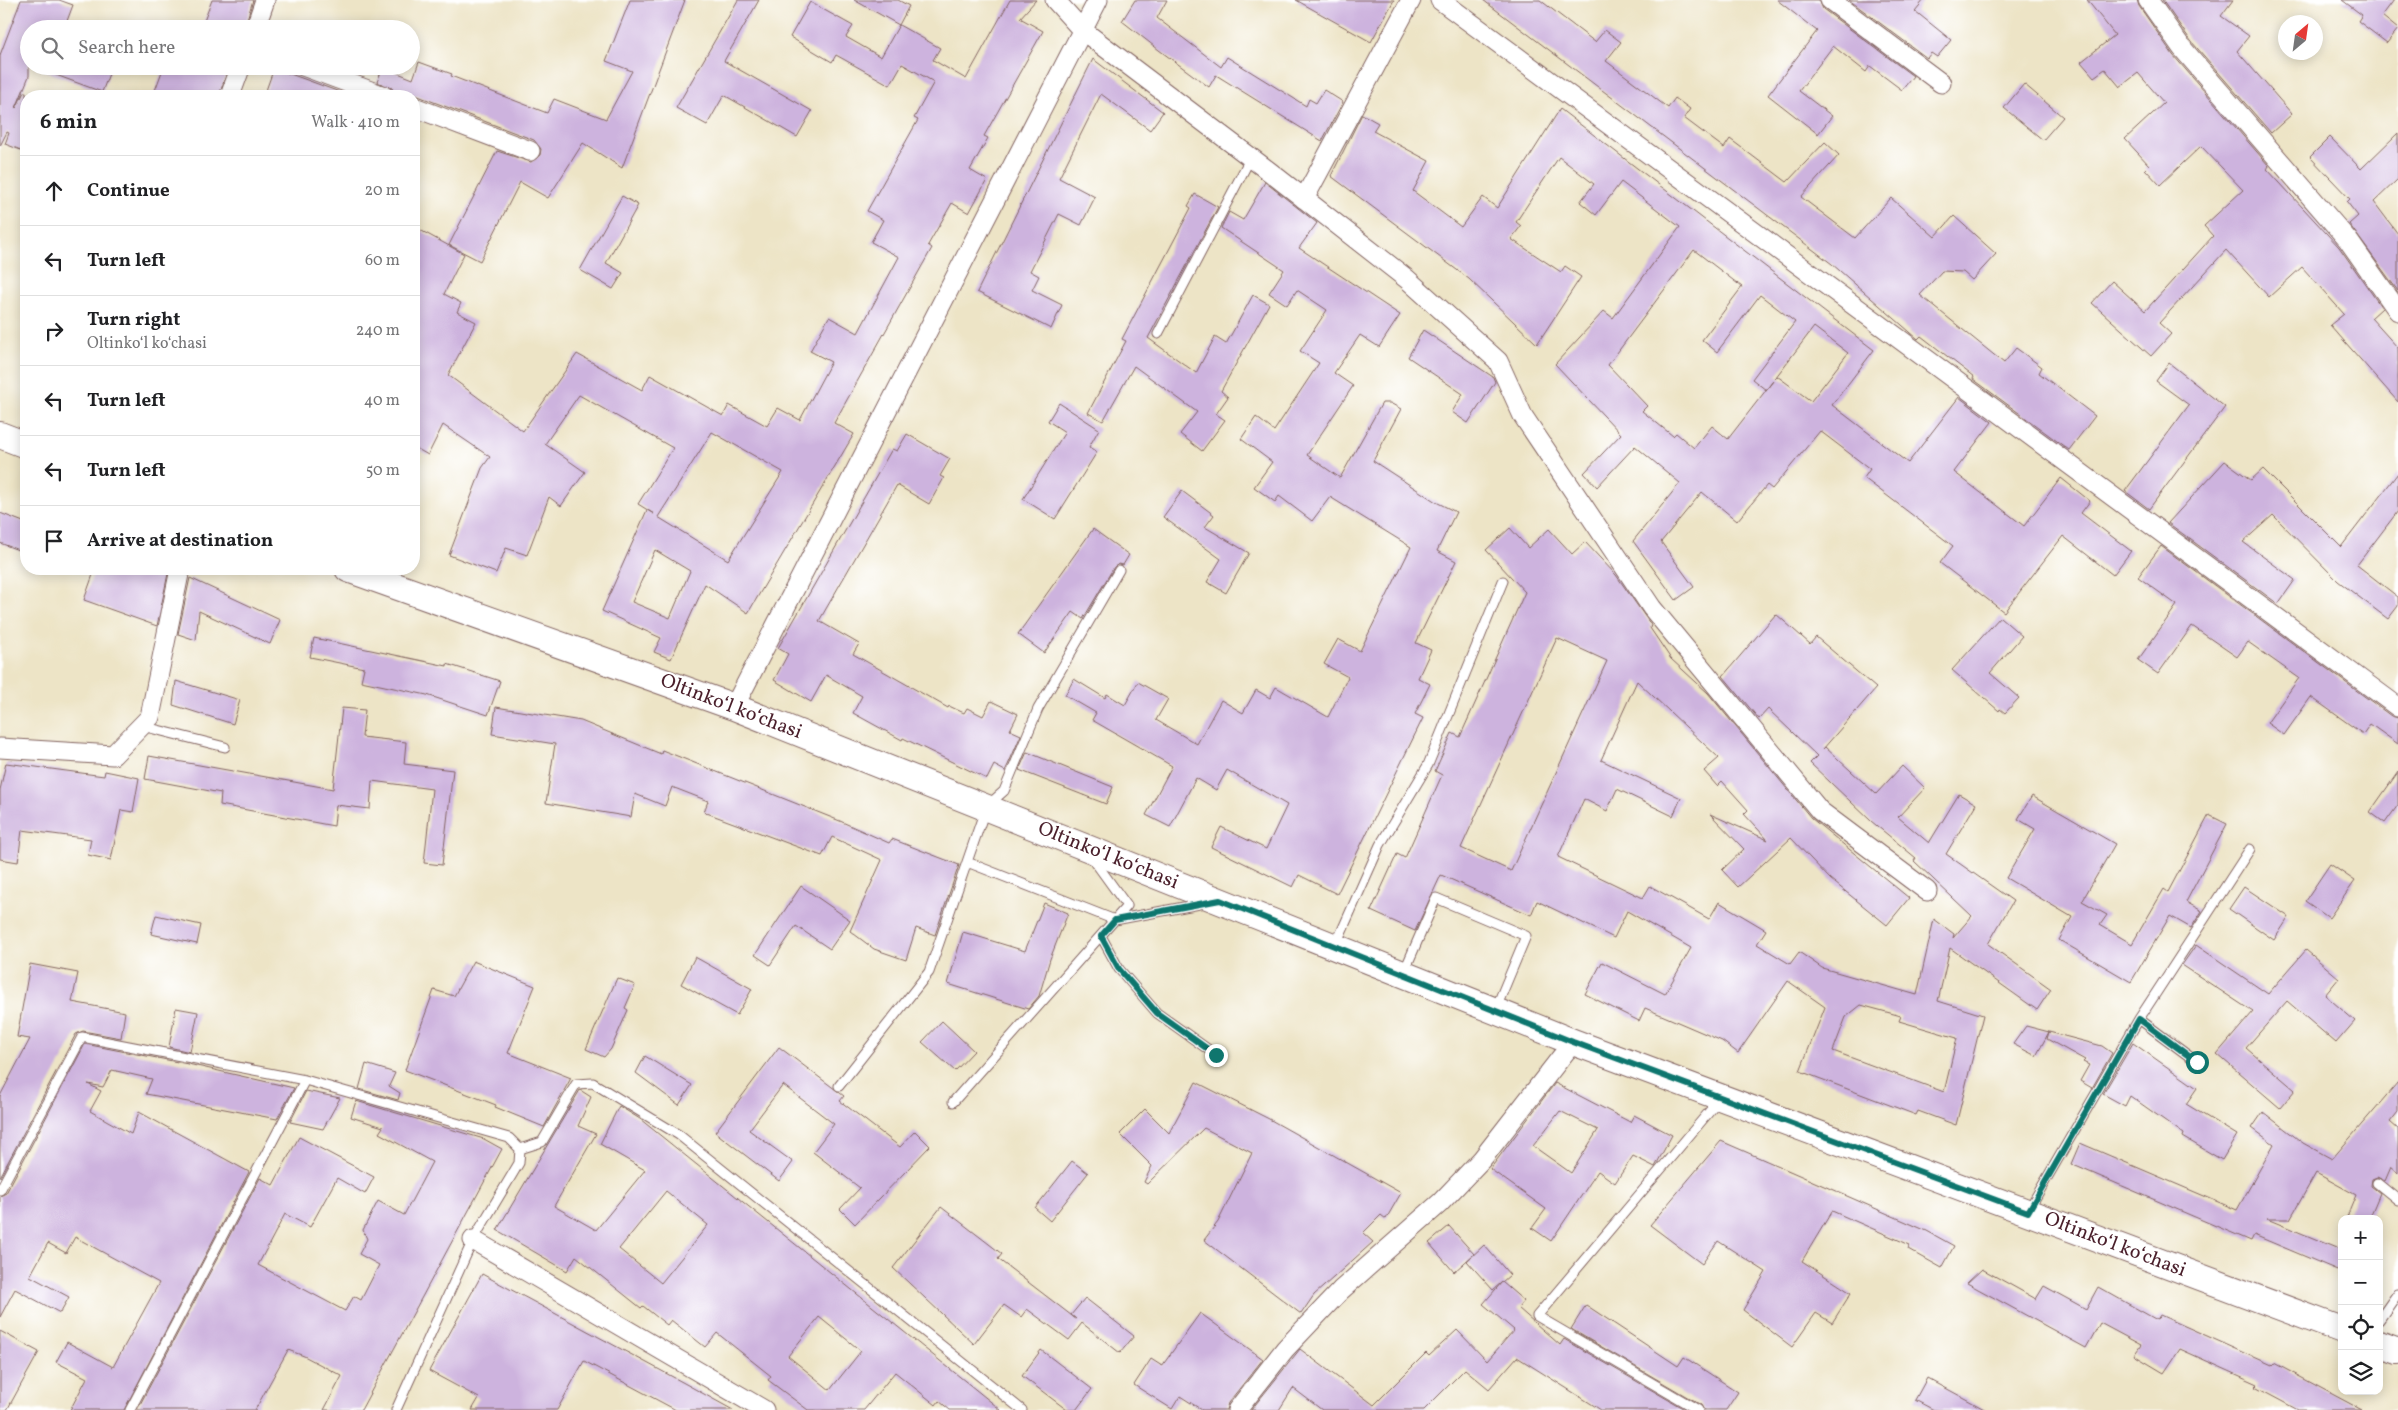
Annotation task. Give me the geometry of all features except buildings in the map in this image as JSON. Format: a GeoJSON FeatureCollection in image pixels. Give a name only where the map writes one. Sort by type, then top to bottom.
{"type":"FeatureCollection","features":[{"type":"Feature","properties":{"kind":"main road"},"geometry":{"type":"LineString","coordinates":[[0,435],[20,443]]}},
{"type":"Feature","properties":{"kind":"main road","name":"Oltinkoʻl koʻchasi"},"geometry":{"type":"LineString","coordinates":[[365,575],[734,707],[1573,1042],[2338,1328]]}},
{"type":"Feature","properties":{"kind":"main road"},"geometry":{"type":"LineString","coordinates":[[2383,1345],[2398,1351]]}},
{"type":"Feature","properties":{"kind":"street"},"geometry":{"type":"LineString","coordinates":[[258,20],[266,0]]}},
{"type":"Feature","properties":{"kind":"street"},"geometry":{"type":"LineString","coordinates":[[1055,0],[1082,30],[1407,279],[1498,361],[1523,416],[1652,608],[1820,811],[1927,891]]}},
{"type":"Feature","properties":{"kind":"street"},"geometry":{"type":"LineString","coordinates":[[734,707],[1098,0]]}},
{"type":"Feature","properties":{"kind":"street"},"geometry":{"type":"LineString","coordinates":[[1304,199],[1411,0]]}},
{"type":"Feature","properties":{"kind":"street"},"geometry":{"type":"LineString","coordinates":[[1440,0],[2398,706]]}},
{"type":"Feature","properties":{"kind":"street"},"geometry":{"type":"LineString","coordinates":[[1830,0],[1941,83]]}},
{"type":"Feature","properties":{"kind":"street"},"geometry":{"type":"LineString","coordinates":[[2148,0],[2182,48],[2348,240],[2398,311]]}},
{"type":"Feature","properties":{"kind":"street"},"geometry":{"type":"LineString","coordinates":[[232,90],[238,75]]}},
{"type":"Feature","properties":{"kind":"street"},"geometry":{"type":"LineString","coordinates":[[327,75],[368,90]]}},
{"type":"Feature","properties":{"kind":"street"},"geometry":{"type":"LineString","coordinates":[[420,110],[530,151]]}},
{"type":"Feature","properties":{"kind":"street"},"geometry":{"type":"LineString","coordinates":[[0,748],[113,755],[150,717],[179,575]]}},
{"type":"Feature","properties":{"kind":"street"},"geometry":{"type":"LineString","coordinates":[[1237,1410],[1285,1349],[1341,1290],[1440,1203],[1482,1159],[1573,1042]]}},
{"type":"Feature","properties":{"kind":"street"},"geometry":{"type":"LineString","coordinates":[[473,1240],[764,1410]]}},
{"type":"Feature","properties":{"kind":"lane"},"geometry":{"type":"LineString","coordinates":[[1158,334],[1251,158]]}},
{"type":"Feature","properties":{"kind":"lane"},"geometry":{"type":"LineString","coordinates":[[840,1086],[929,972],[986,807],[1004,791],[1038,709],[1119,570]]}},
{"type":"Feature","properties":{"kind":"lane"},"geometry":{"type":"LineString","coordinates":[[1335,947],[1380,845],[1428,765],[1503,581]]}},
{"type":"Feature","properties":{"kind":"lane"},"geometry":{"type":"LineString","coordinates":[[142,726],[225,747]]}},
{"type":"Feature","properties":{"kind":"lane"},"geometry":{"type":"LineString","coordinates":[[953,1102],[1127,906],[1084,846]]}},
{"type":"Feature","properties":{"kind":"lane"},"geometry":{"type":"LineString","coordinates":[[2028,1212],[2139,1019],[2250,849]]}},
{"type":"Feature","properties":{"kind":"lane"},"geometry":{"type":"LineString","coordinates":[[967,862],[1115,920],[1220,900]]}},
{"type":"Feature","properties":{"kind":"lane"},"geometry":{"type":"LineString","coordinates":[[1403,974],[1436,898],[1526,936],[1494,1010]]}},
{"type":"Feature","properties":{"kind":"lane"},"geometry":{"type":"LineString","coordinates":[[1101,936],[1119,969],[1157,1013],[1216,1055]]}},
{"type":"Feature","properties":{"kind":"lane"},"geometry":{"type":"LineString","coordinates":[[2139,1019],[2197,1062]]}},
{"type":"Feature","properties":{"kind":"lane"},"geometry":{"type":"LineString","coordinates":[[0,1190],[82,1037],[305,1080],[509,1138],[520,1149]]}},
{"type":"Feature","properties":{"kind":"lane"},"geometry":{"type":"LineString","coordinates":[[130,1410],[305,1080]]}},
{"type":"Feature","properties":{"kind":"lane"},"geometry":{"type":"LineString","coordinates":[[520,1149],[542,1142],[576,1084],[594,1083],[679,1135],[1022,1410]]}},
{"type":"Feature","properties":{"kind":"lane"},"geometry":{"type":"LineString","coordinates":[[1698,1410],[1537,1316],[1722,1097]]}},
{"type":"Feature","properties":{"kind":"lane"},"geometry":{"type":"LineString","coordinates":[[396,1410],[473,1240],[518,1163],[520,1149]]}},
{"type":"Feature","properties":{"kind":"lane"},"geometry":{"type":"LineString","coordinates":[[2377,1183],[2398,1200]]}},
{"type":"Feature","properties":{"kind":"lane"},"geometry":{"type":"LineString","coordinates":[[2383,1314],[2398,1293]]}},
{"type":"Feature","properties":{"kind":"route"},"geometry":{"type":"LineString","coordinates":[[1216,1055],[1157,1013],[1119,969],[1101,936],[1115,920],[1220,900],[1573,1042],[2028,1212],[2139,1019],[2197,1062]]}}]}
